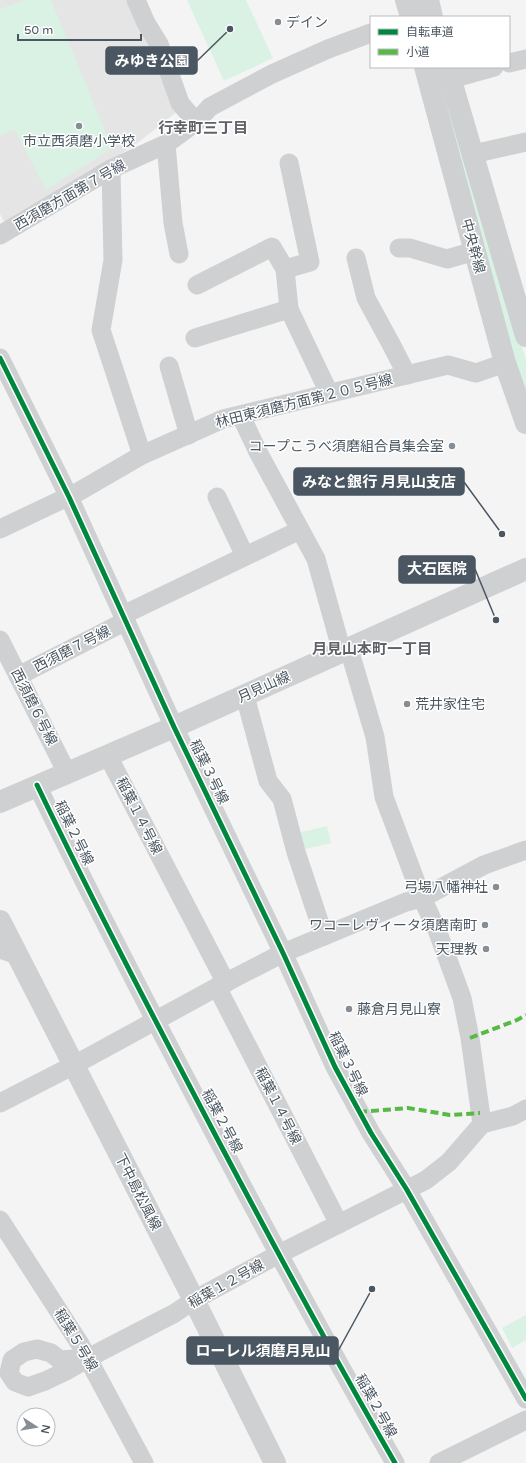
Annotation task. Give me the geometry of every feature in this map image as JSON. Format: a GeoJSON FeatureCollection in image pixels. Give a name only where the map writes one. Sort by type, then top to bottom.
{"type":"FeatureCollection","features":[{"type":"Feature","properties":{"kind":"street"},"geometry":{"type":"LineString","coordinates":[[136,0],[146,23],[159,44],[180,103],[196,122]]}},
{"type":"Feature","properties":{"kind":"street"},"geometry":{"type":"LineString","coordinates":[[406,0],[412,16]]}},
{"type":"Feature","properties":{"kind":"street"},"geometry":{"type":"LineString","coordinates":[[428,0],[432,16]]}},
{"type":"Feature","properties":{"kind":"street","name":"西須磨方面第７号線"},"geometry":{"type":"LineString","coordinates":[[0,235],[111,169],[166,144],[196,122],[210,107],[272,74],[328,49],[370,33]]}},
{"type":"Feature","properties":{"kind":"street"},"geometry":{"type":"LineString","coordinates":[[510,63],[526,58]]}},
{"type":"Feature","properties":{"kind":"street","name":"中央幹線"},"geometry":{"type":"LineString","coordinates":[[425,68],[505,363],[526,423]]}},
{"type":"Feature","properties":{"kind":"street"},"geometry":{"type":"LineString","coordinates":[[449,73],[486,68]]}},
{"type":"Feature","properties":{"kind":"street","name":"中央幹線"},"geometry":{"type":"LineString","coordinates":[[449,73],[526,336]]}},
{"type":"Feature","properties":{"kind":"street"},"geometry":{"type":"LineString","coordinates":[[473,154],[526,142]]}},
{"type":"Feature","properties":{"kind":"street"},"geometry":{"type":"LineString","coordinates":[[166,144],[173,222],[179,254]]}},
{"type":"Feature","properties":{"kind":"street"},"geometry":{"type":"LineString","coordinates":[[285,269],[310,262],[289,163]]}},
{"type":"Feature","properties":{"kind":"street"},"geometry":{"type":"LineString","coordinates":[[111,169],[113,260],[101,330],[142,455]]}},
{"type":"Feature","properties":{"kind":"street"},"geometry":{"type":"LineString","coordinates":[[198,285],[272,247],[285,269],[289,309],[329,393]]}},
{"type":"Feature","properties":{"kind":"street"},"geometry":{"type":"LineString","coordinates":[[399,248],[410,248],[447,259],[475,251]]}},
{"type":"Feature","properties":{"kind":"street"},"geometry":{"type":"LineString","coordinates":[[356,258],[366,298],[392,344],[407,375]]}},
{"type":"Feature","properties":{"kind":"street"},"geometry":{"type":"LineString","coordinates":[[195,338],[289,309]]}},
{"type":"Feature","properties":{"kind":"street","name":"稲葉３号線"},"geometry":{"type":"LineString","coordinates":[[0,358],[69,497],[174,727],[283,953],[335,1067],[370,1133],[407,1190],[526,1399]]}},
{"type":"Feature","properties":{"kind":"street","name":"林田東須磨方面第２０５号線"},"geometry":{"type":"LineString","coordinates":[[0,529],[69,497],[142,455],[223,419],[241,416],[329,393],[448,365],[476,373],[505,363]]}},
{"type":"Feature","properties":{"kind":"street"},"geometry":{"type":"LineString","coordinates":[[169,366],[188,435]]}},
{"type":"Feature","properties":{"kind":"street"},"geometry":{"type":"LineString","coordinates":[[241,416],[258,452],[316,559],[345,651],[375,737],[384,797],[422,898],[437,930],[462,998],[470,1038],[482,1124],[513,1116],[526,1109]]}},
{"type":"Feature","properties":{"kind":"street"},"geometry":{"type":"LineString","coordinates":[[217,497],[246,556]]}},
{"type":"Feature","properties":{"kind":"street","name":"西須磨７号線"},"geometry":{"type":"LineString","coordinates":[[18,676],[124,618],[300,530]]}},
{"type":"Feature","properties":{"kind":"street","name":"月見山線"},"geometry":{"type":"LineString","coordinates":[[0,802],[245,696],[526,569]]}},
{"type":"Feature","properties":{"kind":"street","name":"西須磨６号線"},"geometry":{"type":"LineString","coordinates":[[0,640],[67,773]]}},
{"type":"Feature","properties":{"kind":"street"},"geometry":{"type":"LineString","coordinates":[[245,696],[268,781],[282,799],[296,852],[324,936]]}},
{"type":"Feature","properties":{"kind":"street","name":"稲葉１４号線"},"geometry":{"type":"LineString","coordinates":[[108,756],[339,1224]]}},
{"type":"Feature","properties":{"kind":"street","name":"稲葉２号線"},"geometry":{"type":"LineString","coordinates":[[37,785],[90,895],[156,1022],[279,1254],[394,1463]]}},
{"type":"Feature","properties":{"kind":"street"},"geometry":{"type":"LineString","coordinates":[[0,1103],[156,1022],[283,953],[406,902],[422,898],[484,864],[526,850]]}},
{"type":"Feature","properties":{"kind":"street","name":"下中島松風線"},"geometry":{"type":"LineString","coordinates":[[0,921],[9,952],[74,1065],[276,1463]]}},
{"type":"Feature","properties":{"kind":"street","name":"稲葉１２号線"},"geometry":{"type":"LineString","coordinates":[[88,1358],[176,1313],[194,1300],[279,1254],[426,1180],[449,1162],[482,1124]]}},
{"type":"Feature","properties":{"kind":"street","name":"稲葉５号線"},"geometry":{"type":"LineString","coordinates":[[0,1220],[88,1358],[144,1463]]}},
{"type":"Feature","properties":{"kind":"street"},"geometry":{"type":"LineString","coordinates":[[439,1463],[526,1420]]}},
{"type":"Feature","properties":{"kind":"shaded area","name":"市立西須磨小学校"},"geometry":{"type":"Polygon","coordinates":[[[0,0],[132,0],[178,111],[140,141],[93,173],[5,223],[0,214],[0,0]]]}},
{"type":"Feature","properties":{"kind":"green space"},"geometry":{"type":"Polygon","coordinates":[[[26,0],[51,0],[112,148],[46,190],[15,130],[0,135],[0,9],[26,0]]]}},
{"type":"Feature","properties":{"kind":"green space"},"geometry":{"type":"Polygon","coordinates":[[[187,0],[246,0],[273,58],[224,81],[187,0]]]}},
{"type":"Feature","properties":{"kind":"green space"},"geometry":{"type":"Polygon","coordinates":[[[429,68],[441,68],[526,360],[526,407],[429,68]]]}},
{"type":"Feature","properties":{"kind":"green space"},"geometry":{"type":"Polygon","coordinates":[[[327,826],[331,843],[297,851],[293,834],[327,826]]]}},
{"type":"Feature","properties":{"kind":"green space"},"geometry":{"type":"Polygon","coordinates":[[[526,1315],[526,1340],[512,1348],[502,1328],[526,1315]]]}},
{"type":"Feature","properties":{"kind":"marked path"},"geometry":{"type":"LineString","coordinates":[[470,1038],[517,1020],[526,1015]]}},
{"type":"Feature","properties":{"kind":"marked path"},"geometry":{"type":"LineString","coordinates":[[359,1112],[408,1108],[450,1115],[480,1113]]}},
{"type":"Feature","properties":{"kind":"cycle path"},"geometry":{"type":"LineString","coordinates":[[0,358],[69,497],[174,727],[283,953],[335,1067],[371,1133],[407,1190],[526,1399]]}},
{"type":"Feature","properties":{"kind":"cycle path"},"geometry":{"type":"LineString","coordinates":[[37,785],[149,1009],[219,1142],[262,1223],[395,1463]]}},
{"type":"Feature","properties":{"kind":"place","name":"デイン"},"geometry":{"type":"Point","coordinates":[278,22]}},
{"type":"Feature","properties":{"kind":"place","name":"みゆき公園"},"geometry":{"type":"Point","coordinates":[230,29]}},
{"type":"Feature","properties":{"kind":"place","name":"市立西須磨小学校"},"geometry":{"type":"Point","coordinates":[79,126]}},
{"type":"Feature","properties":{"kind":"place","name":"コープこうべ須磨組合員集会室"},"geometry":{"type":"Point","coordinates":[452,446]}},
{"type":"Feature","properties":{"kind":"place","name":"みなと銀行 月見山支店"},"geometry":{"type":"Point","coordinates":[502,534]}},
{"type":"Feature","properties":{"kind":"place","name":"大石医院"},"geometry":{"type":"Point","coordinates":[496,620]}},
{"type":"Feature","properties":{"kind":"place","name":"荒井家住宅"},"geometry":{"type":"Point","coordinates":[407,704]}},
{"type":"Feature","properties":{"kind":"place","name":"弓場八幡神社"},"geometry":{"type":"Point","coordinates":[496,887]}},
{"type":"Feature","properties":{"kind":"place","name":"ワコーレヴィータ須磨南町"},"geometry":{"type":"Point","coordinates":[485,925]}},
{"type":"Feature","properties":{"kind":"place","name":"天理教"},"geometry":{"type":"Point","coordinates":[486,949]}},
{"type":"Feature","properties":{"kind":"place","name":"藤倉月見山寮"},"geometry":{"type":"Point","coordinates":[349,1009]}},
{"type":"Feature","properties":{"kind":"place","name":"ローレル須磨月見山"},"geometry":{"type":"Point","coordinates":[372,1289]}},
{"type":"Feature","properties":{"kind":"district","name":"行幸町三丁目"},"geometry":{"type":"Point","coordinates":[203,128]}},
{"type":"Feature","properties":{"kind":"district","name":"月見山本町一丁目"},"geometry":{"type":"Point","coordinates":[372,649]}}]}
